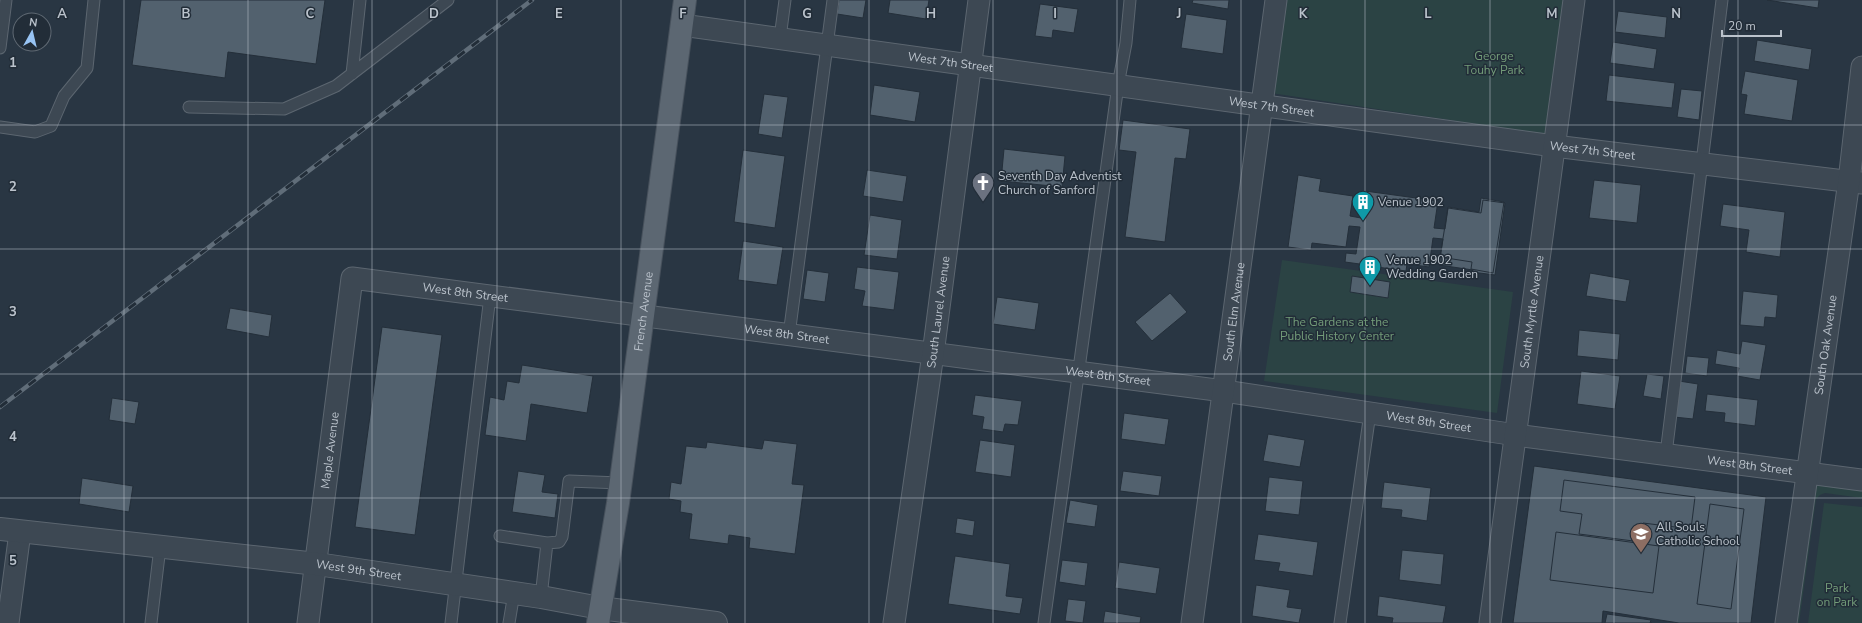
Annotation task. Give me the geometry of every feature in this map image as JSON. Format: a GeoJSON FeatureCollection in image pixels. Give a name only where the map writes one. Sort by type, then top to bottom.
{"type":"FeatureCollection","features":[{"type":"Feature","properties":{"kind":"main road","name":"French Avenue"},"geometry":{"type":"LineString","coordinates":[[599,616],[620,482],[685,0]]}},
{"type":"Feature","properties":{"kind":"street","name":"South Laurel Avenue"},"geometry":{"type":"LineString","coordinates":[[894,623],[933,354],[979,0]]}},
{"type":"Feature","properties":{"kind":"street","name":"South Elm Avenue"},"geometry":{"type":"LineString","coordinates":[[1192,623],[1276,0]]}},
{"type":"Feature","properties":{"kind":"street","name":"South Myrtle Avenue"},"geometry":{"type":"LineString","coordinates":[[1490,623],[1574,0]]}},
{"type":"Feature","properties":{"kind":"street","name":"West 7th Street"},"geometry":{"type":"LineString","coordinates":[[682,24],[1554,146],[1855,182]]}},
{"type":"Feature","properties":{"kind":"street","name":"South Oak Avenue"},"geometry":{"type":"LineString","coordinates":[[1786,623],[1807,472],[1855,182],[1862,67]]}},
{"type":"Feature","properties":{"kind":"street","name":"West 8th Street"},"geometry":{"type":"LineString","coordinates":[[352,278],[1224,391],[1516,434],[1862,480]]}},
{"type":"Feature","properties":{"kind":"street","name":"Maple Avenue"},"geometry":{"type":"LineString","coordinates":[[308,623],[317,564],[352,278]]}},
{"type":"Feature","properties":{"kind":"street","name":"West 9th Street"},"geometry":{"type":"LineString","coordinates":[[10,531],[317,564],[541,596],[599,616],[716,623]]}},
{"type":"Feature","properties":{"kind":"street"},"geometry":{"type":"LineString","coordinates":[[8,623],[10,531]]}},
{"type":"Feature","properties":{"kind":"lane"},"geometry":{"type":"LineString","coordinates":[[0,48],[6,0]]}},
{"type":"Feature","properties":{"kind":"lane"},"geometry":{"type":"LineString","coordinates":[[0,128],[35,132],[51,126],[64,96],[87,68],[94,0]]}},
{"type":"Feature","properties":{"kind":"lane"},"geometry":{"type":"LineString","coordinates":[[352,74],[360,0]]}},
{"type":"Feature","properties":{"kind":"lane"},"geometry":{"type":"LineString","coordinates":[[190,107],[284,109],[336,86],[448,0]]}},
{"type":"Feature","properties":{"kind":"lane"},"geometry":{"type":"LineString","coordinates":[[780,38],[785,0]]}},
{"type":"Feature","properties":{"kind":"lane"},"geometry":{"type":"LineString","coordinates":[[790,335],[826,45],[833,0]]}},
{"type":"Feature","properties":{"kind":"lane"},"geometry":{"type":"LineString","coordinates":[[1044,623],[1077,372],[1118,85],[1126,43],[1130,0]]}},
{"type":"Feature","properties":{"kind":"lane"},"geometry":{"type":"LineString","coordinates":[[1666,454],[1703,164],[1722,0]]}},
{"type":"Feature","properties":{"kind":"lane"},"geometry":{"type":"LineString","coordinates":[[451,623],[490,296]]}},
{"type":"Feature","properties":{"kind":"lane"},"geometry":{"type":"LineString","coordinates":[[1340,623],[1370,413]]}},
{"type":"Feature","properties":{"kind":"lane"},"geometry":{"type":"LineString","coordinates":[[500,536],[547,543],[559,542],[569,481],[620,482]]}},
{"type":"Feature","properties":{"kind":"lane"},"geometry":{"type":"LineString","coordinates":[[541,596],[547,543]]}},
{"type":"Feature","properties":{"kind":"lane"},"geometry":{"type":"LineString","coordinates":[[151,623],[160,547]]}},
{"type":"Feature","properties":{"kind":"lane"},"geometry":{"type":"LineString","coordinates":[[509,623],[514,593]]}},
{"type":"Feature","properties":{"kind":"green space","name":"George Touhy Park"},"geometry":{"type":"Polygon","coordinates":[[[1284,0],[1566,0],[1549,135],[1271,93],[1284,0]]]}},
{"type":"Feature","properties":{"kind":"green space","name":"The Gardens at the Public History Center"},"geometry":{"type":"Polygon","coordinates":[[[1282,260],[1513,292],[1497,413],[1264,381],[1282,260]]]}},
{"type":"Feature","properties":{"kind":"green space"},"geometry":{"type":"Polygon","coordinates":[[[1815,485],[1862,490],[1862,498],[1825,493],[1816,499],[1799,623],[1797,623],[1815,485]]]}},
{"type":"Feature","properties":{"kind":"green space","name":"Park on Park"},"geometry":{"type":"Polygon","coordinates":[[[1824,503],[1862,507],[1862,623],[1808,623],[1824,503]]]}},
{"type":"Feature","properties":{"kind":"building"},"geometry":{"type":"Polygon","coordinates":[[[141,0],[325,0],[316,64],[228,52],[225,78],[132,65],[141,0]]]}},
{"type":"Feature","properties":{"kind":"building"},"geometry":{"type":"Polygon","coordinates":[[[839,0],[866,0],[863,18],[837,14],[839,0]]]}},
{"type":"Feature","properties":{"kind":"building"},"geometry":{"type":"Polygon","coordinates":[[[890,0],[929,0],[926,19],[888,13],[890,0]]]}},
{"type":"Feature","properties":{"kind":"building"},"geometry":{"type":"Polygon","coordinates":[[[1193,0],[1229,0],[1228,9],[1192,3],[1193,0]]]}},
{"type":"Feature","properties":{"kind":"building"},"geometry":{"type":"Polygon","coordinates":[[[1767,0],[1819,0],[1818,8],[1767,0]]]}},
{"type":"Feature","properties":{"kind":"building"},"geometry":{"type":"Polygon","coordinates":[[[1040,4],[1078,9],[1074,33],[1053,30],[1052,38],[1035,36],[1040,4]]]}},
{"type":"Feature","properties":{"kind":"building"},"geometry":{"type":"Polygon","coordinates":[[[1618,11],[1667,17],[1665,38],[1615,32],[1618,11]]]}},
{"type":"Feature","properties":{"kind":"building"},"geometry":{"type":"Polygon","coordinates":[[[1186,14],[1227,20],[1223,54],[1181,48],[1186,14]]]}},
{"type":"Feature","properties":{"kind":"building"},"geometry":{"type":"Polygon","coordinates":[[[1757,40],[1812,49],[1809,70],[1754,61],[1757,40]]]}},
{"type":"Feature","properties":{"kind":"building"},"geometry":{"type":"Polygon","coordinates":[[[1613,42],[1657,49],[1654,69],[1610,63],[1613,42]]]}},
{"type":"Feature","properties":{"kind":"building"},"geometry":{"type":"Polygon","coordinates":[[[1745,71],[1798,80],[1792,121],[1744,114],[1747,95],[1741,94],[1745,71]]]}},
{"type":"Feature","properties":{"kind":"building"},"geometry":{"type":"Polygon","coordinates":[[[1609,75],[1675,83],[1672,108],[1606,101],[1609,75]]]}},
{"type":"Feature","properties":{"kind":"building"},"geometry":{"type":"Polygon","coordinates":[[[874,85],[920,92],[915,122],[870,115],[874,85]]]}},
{"type":"Feature","properties":{"kind":"building"},"geometry":{"type":"Polygon","coordinates":[[[1681,89],[1702,91],[1699,120],[1677,117],[1681,89]]]}},
{"type":"Feature","properties":{"kind":"building"},"geometry":{"type":"Polygon","coordinates":[[[764,94],[788,97],[782,138],[758,134],[764,94]]]}},
{"type":"Feature","properties":{"kind":"building"},"geometry":{"type":"Polygon","coordinates":[[[1123,120],[1190,129],[1186,159],[1175,158],[1165,242],[1125,237],[1136,152],[1119,150],[1123,120]]]}},
{"type":"Feature","properties":{"kind":"building"},"geometry":{"type":"Polygon","coordinates":[[[1004,149],[1065,156],[1062,187],[1001,181],[1004,149]]]}},
{"type":"Feature","properties":{"kind":"building"},"geometry":{"type":"Polygon","coordinates":[[[743,150],[785,156],[775,228],[734,222],[743,150]]]}},
{"type":"Feature","properties":{"kind":"building"},"geometry":{"type":"Polygon","coordinates":[[[867,170],[907,176],[903,202],[863,196],[867,170]]]}},
{"type":"Feature","properties":{"kind":"building","name":"Venue 1902"},"geometry":{"type":"Polygon","coordinates":[[[1298,175],[1321,179],[1319,191],[1353,196],[1350,216],[1361,218],[1365,191],[1438,201],[1434,228],[1445,229],[1448,208],[1481,213],[1483,200],[1505,203],[1495,275],[1439,265],[1443,239],[1433,238],[1429,267],[1407,264],[1406,271],[1377,267],[1378,260],[1368,258],[1367,265],[1345,262],[1346,253],[1356,254],[1360,227],[1349,226],[1346,247],[1312,243],[1311,250],[1288,247],[1298,175]]]}},
{"type":"Feature","properties":{"kind":"building"},"geometry":{"type":"Polygon","coordinates":[[[1594,180],[1641,185],[1637,223],[1589,218],[1594,180]]]}},
{"type":"Feature","properties":{"kind":"building"},"geometry":{"type":"Polygon","coordinates":[[[1481,198],[1504,202],[1493,273],[1471,269],[1472,262],[1440,257],[1448,207],[1479,212],[1481,198]]]}},
{"type":"Feature","properties":{"kind":"building"},"geometry":{"type":"Polygon","coordinates":[[[1723,204],[1785,212],[1780,257],[1746,252],[1749,230],[1720,226],[1723,204]]]}},
{"type":"Feature","properties":{"kind":"building"},"geometry":{"type":"Polygon","coordinates":[[[870,215],[902,220],[897,259],[864,255],[870,215]]]}},
{"type":"Feature","properties":{"kind":"building"},"geometry":{"type":"Polygon","coordinates":[[[743,241],[783,247],[777,285],[738,280],[743,241]]]}},
{"type":"Feature","properties":{"kind":"building"},"geometry":{"type":"Polygon","coordinates":[[[857,267],[899,272],[894,310],[862,306],[865,291],[854,289],[857,267]]]}},
{"type":"Feature","properties":{"kind":"building"},"geometry":{"type":"Polygon","coordinates":[[[807,270],[829,273],[825,302],[803,299],[807,270]]]}},
{"type":"Feature","properties":{"kind":"building"},"geometry":{"type":"Polygon","coordinates":[[[1590,273],[1630,280],[1626,302],[1586,296],[1590,273]]]}},
{"type":"Feature","properties":{"kind":"building","name":"Venue 1902 Wedding Garden"},"geometry":{"type":"Polygon","coordinates":[[[1352,276],[1390,282],[1388,298],[1350,292],[1352,276]]]}},
{"type":"Feature","properties":{"kind":"building"},"geometry":{"type":"Polygon","coordinates":[[[1743,291],[1778,295],[1776,318],[1765,317],[1764,327],[1740,325],[1743,291]]]}},
{"type":"Feature","properties":{"kind":"building"},"geometry":{"type":"Polygon","coordinates":[[[1170,293],[1187,312],[1152,341],[1135,322],[1170,293]]]}},
{"type":"Feature","properties":{"kind":"building"},"geometry":{"type":"Polygon","coordinates":[[[997,297],[1039,303],[1035,330],[993,324],[997,297]]]}},
{"type":"Feature","properties":{"kind":"building"},"geometry":{"type":"Polygon","coordinates":[[[230,308],[272,315],[269,337],[226,329],[230,308]]]}},
{"type":"Feature","properties":{"kind":"building"},"geometry":{"type":"Polygon","coordinates":[[[382,327],[442,335],[415,535],[355,527],[382,327]]]}},
{"type":"Feature","properties":{"kind":"building"},"geometry":{"type":"Polygon","coordinates":[[[1579,330],[1620,334],[1618,360],[1577,356],[1579,330]]]}},
{"type":"Feature","properties":{"kind":"building"},"geometry":{"type":"Polygon","coordinates":[[[1742,341],[1766,345],[1760,380],[1737,376],[1739,368],[1715,364],[1717,350],[1740,354],[1742,341]]]}},
{"type":"Feature","properties":{"kind":"building"},"geometry":{"type":"Polygon","coordinates":[[[1687,356],[1709,358],[1707,376],[1685,373],[1687,356]]]}},
{"type":"Feature","properties":{"kind":"building"},"geometry":{"type":"Polygon","coordinates":[[[522,365],[593,376],[587,413],[531,404],[526,441],[485,435],[490,397],[504,400],[507,381],[519,383],[522,365]]]}},
{"type":"Feature","properties":{"kind":"building"},"geometry":{"type":"Polygon","coordinates":[[[1581,371],[1620,376],[1615,409],[1577,404],[1581,371]]]}},
{"type":"Feature","properties":{"kind":"building"},"geometry":{"type":"Polygon","coordinates":[[[1647,374],[1664,376],[1661,399],[1643,396],[1647,374]]]}},
{"type":"Feature","properties":{"kind":"building"},"geometry":{"type":"Polygon","coordinates":[[[1679,381],[1698,384],[1693,419],[1674,417],[1679,381]]]}},
{"type":"Feature","properties":{"kind":"building"},"geometry":{"type":"Polygon","coordinates":[[[1707,394],[1758,400],[1755,426],[1724,422],[1725,413],[1705,411],[1707,394]]]}},
{"type":"Feature","properties":{"kind":"building"},"geometry":{"type":"Polygon","coordinates":[[[975,395],[1022,401],[1018,425],[1005,424],[1003,432],[982,429],[984,417],[972,415],[975,395]]]}},
{"type":"Feature","properties":{"kind":"building"},"geometry":{"type":"Polygon","coordinates":[[[112,398],[139,402],[135,424],[109,420],[112,398]]]}},
{"type":"Feature","properties":{"kind":"building"},"geometry":{"type":"Polygon","coordinates":[[[1124,413],[1169,419],[1165,445],[1121,439],[1124,413]]]}},
{"type":"Feature","properties":{"kind":"building"},"geometry":{"type":"Polygon","coordinates":[[[1268,434],[1305,440],[1300,467],[1263,461],[1268,434]]]}},
{"type":"Feature","properties":{"kind":"building"},"geometry":{"type":"Polygon","coordinates":[[[764,440],[797,444],[792,484],[804,485],[795,554],[749,548],[750,538],[729,535],[728,544],[689,539],[692,514],[680,512],[681,501],[669,499],[671,482],[681,484],[686,446],[706,448],[707,442],[762,449],[764,440]]]}},
{"type":"Feature","properties":{"kind":"building"},"geometry":{"type":"Polygon","coordinates":[[[980,440],[1015,445],[1011,477],[975,472],[980,440]]]}},
{"type":"Feature","properties":{"kind":"building","name":"All Souls Catholic School"},"geometry":{"type":"Polygon","coordinates":[[[1534,466],[1766,497],[1751,623],[1679,623],[1603,611],[1602,623],[1513,623],[1534,466]]]}},
{"type":"Feature","properties":{"kind":"building"},"geometry":{"type":"Polygon","coordinates":[[[518,471],[545,475],[542,492],[558,494],[555,518],[512,512],[518,471]]]}},
{"type":"Feature","properties":{"kind":"building"},"geometry":{"type":"Polygon","coordinates":[[[1123,471],[1162,476],[1159,496],[1120,491],[1123,471]]]}},
{"type":"Feature","properties":{"kind":"building"},"geometry":{"type":"Polygon","coordinates":[[[1269,477],[1303,481],[1299,515],[1265,511],[1269,477]]]}},
{"type":"Feature","properties":{"kind":"building"},"geometry":{"type":"Polygon","coordinates":[[[82,478],[133,486],[129,512],[79,504],[82,478]]]}},
{"type":"Feature","properties":{"kind":"building"},"geometry":{"type":"Polygon","coordinates":[[[1564,480],[1695,497],[1691,529],[1643,523],[1641,542],[1579,534],[1582,514],[1560,511],[1564,480]]]}},
{"type":"Feature","properties":{"kind":"building"},"geometry":{"type":"Polygon","coordinates":[[[1384,482],[1431,488],[1427,521],[1401,517],[1402,510],[1381,508],[1384,482]]]}},
{"type":"Feature","properties":{"kind":"building"},"geometry":{"type":"Polygon","coordinates":[[[1070,500],[1098,505],[1095,527],[1066,523],[1070,500]]]}},
{"type":"Feature","properties":{"kind":"building"},"geometry":{"type":"Polygon","coordinates":[[[1710,504],[1744,509],[1731,609],[1697,604],[1710,504]]]}},
{"type":"Feature","properties":{"kind":"building"},"geometry":{"type":"Polygon","coordinates":[[[957,518],[975,521],[973,536],[955,533],[957,518]]]}},
{"type":"Feature","properties":{"kind":"building"},"geometry":{"type":"Polygon","coordinates":[[[1556,532],[1659,546],[1653,593],[1550,580],[1556,532]]]}},
{"type":"Feature","properties":{"kind":"building"},"geometry":{"type":"Polygon","coordinates":[[[1258,534],[1318,542],[1313,576],[1278,571],[1280,563],[1254,560],[1258,534]]]}},
{"type":"Feature","properties":{"kind":"building"},"geometry":{"type":"Polygon","coordinates":[[[1402,550],[1444,554],[1441,585],[1399,580],[1402,550]]]}},
{"type":"Feature","properties":{"kind":"building"},"geometry":{"type":"Polygon","coordinates":[[[955,556],[1010,564],[1006,596],[1023,598],[1020,614],[948,604],[955,556]]]}},
{"type":"Feature","properties":{"kind":"building"},"geometry":{"type":"Polygon","coordinates":[[[1062,560],[1088,563],[1085,586],[1059,582],[1062,560]]]}},
{"type":"Feature","properties":{"kind":"building"},"geometry":{"type":"Polygon","coordinates":[[[1119,562],[1160,568],[1156,594],[1115,588],[1119,562]]]}},
{"type":"Feature","properties":{"kind":"building"},"geometry":{"type":"Polygon","coordinates":[[[1256,585],[1290,590],[1287,607],[1302,609],[1299,623],[1252,616],[1256,585]]]}},
{"type":"Feature","properties":{"kind":"building"},"geometry":{"type":"Polygon","coordinates":[[[1379,596],[1446,606],[1443,623],[1392,623],[1393,618],[1377,616],[1379,596]]]}},
{"type":"Feature","properties":{"kind":"building"},"geometry":{"type":"Polygon","coordinates":[[[1068,599],[1086,601],[1083,623],[1065,621],[1068,599]]]}},
{"type":"Feature","properties":{"kind":"building"},"geometry":{"type":"Polygon","coordinates":[[[1105,611],[1141,617],[1140,623],[1103,623],[1105,611]]]}},
{"type":"Feature","properties":{"kind":"building"},"geometry":{"type":"Polygon","coordinates":[[[1607,614],[1651,620],[1650,623],[1605,623],[1607,614]]]}},
{"type":"Feature","properties":{"kind":"railway"},"geometry":{"type":"LineString","coordinates":[[0,407],[532,0]]}},
{"type":"Feature","properties":{"kind":"place","name":"Seventh Day Adventist Church of Sanford"},"geometry":{"type":"Point","coordinates":[983,202]}},
{"type":"Feature","properties":{"kind":"place","name":"Venue 1902"},"geometry":{"type":"Point","coordinates":[1363,222]}},
{"type":"Feature","properties":{"kind":"place","name":"Venue 1902 Wedding Garden"},"geometry":{"type":"Point","coordinates":[1370,286]}},
{"type":"Feature","properties":{"kind":"place","name":"All Souls Catholic School"},"geometry":{"type":"Point","coordinates":[1641,554]}}]}
